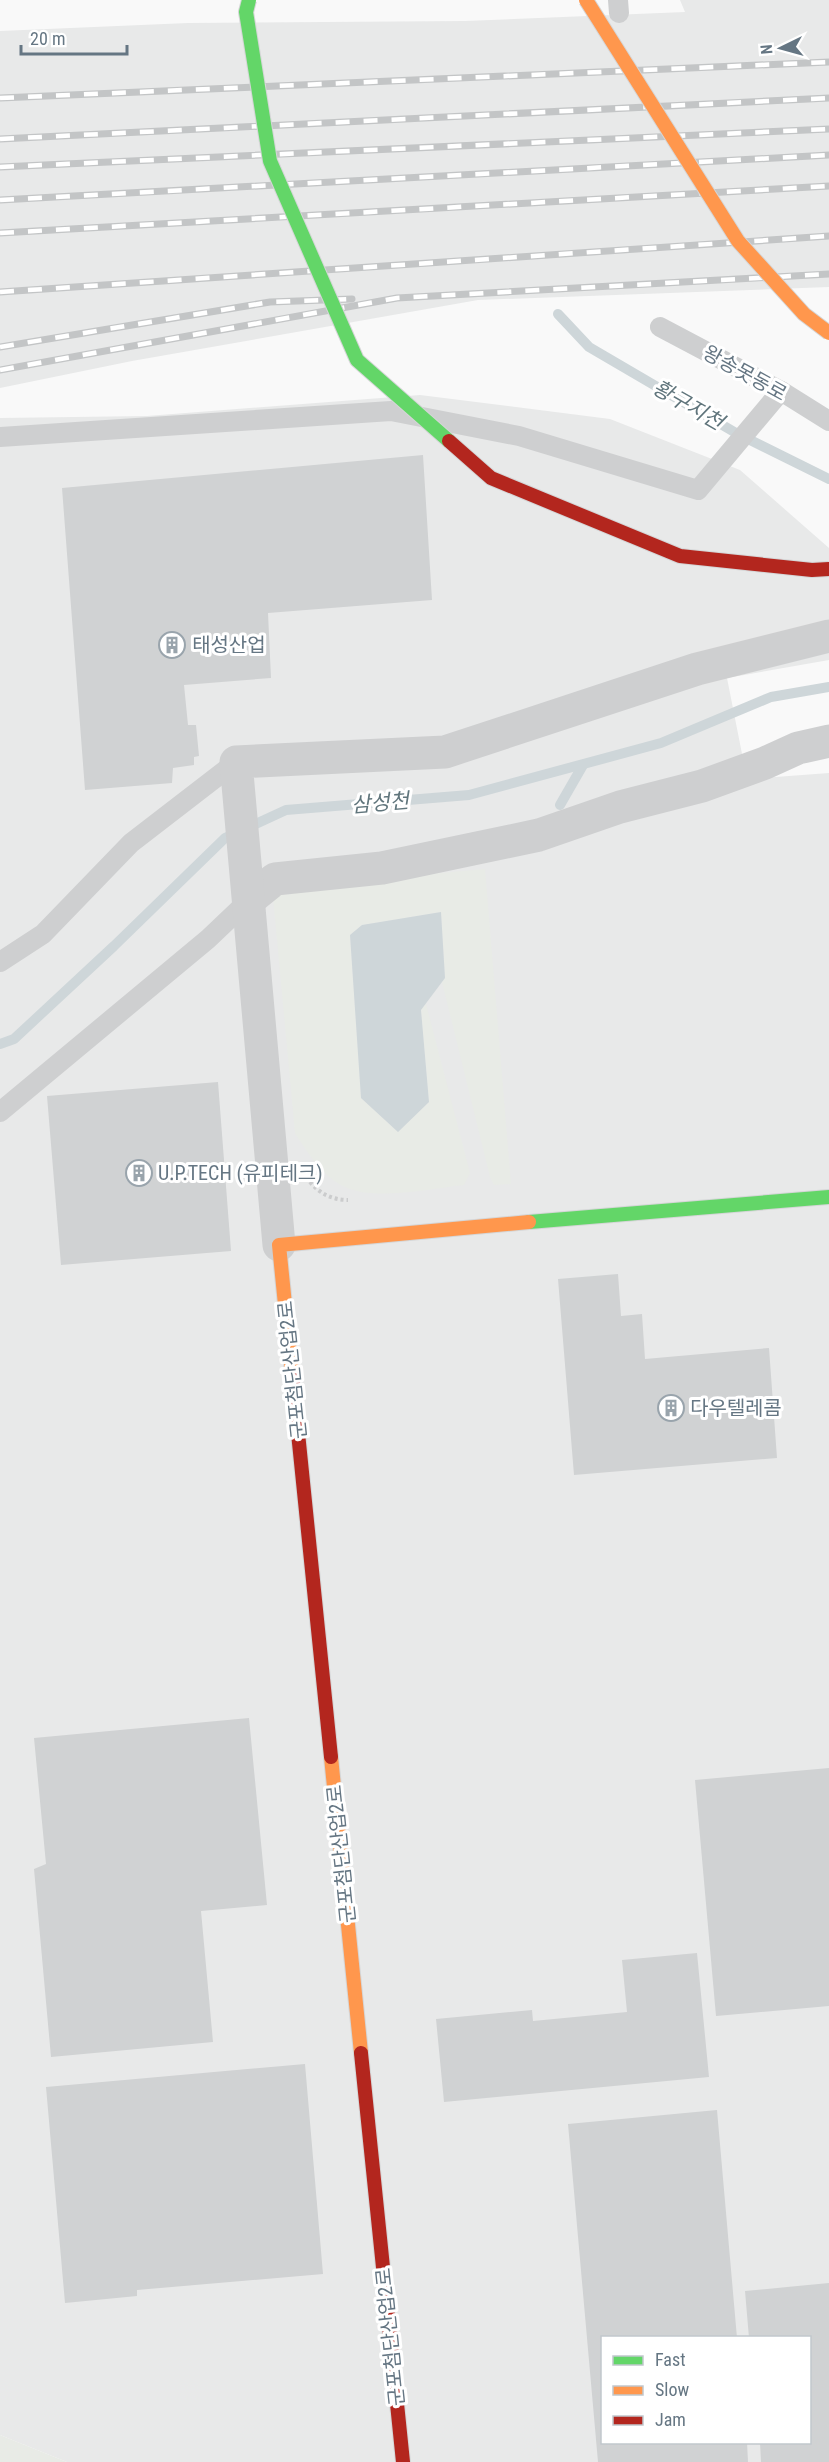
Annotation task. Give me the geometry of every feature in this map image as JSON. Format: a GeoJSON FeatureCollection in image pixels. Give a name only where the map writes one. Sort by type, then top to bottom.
{"type":"FeatureCollection","features":[{"type":"Feature","properties":{"kind":"street"},"geometry":{"type":"LineString","coordinates":[[249,0],[246,12],[270,161],[357,360],[491,478],[680,556],[812,570],[829,569]]}},
{"type":"Feature","properties":{"kind":"street"},"geometry":{"type":"LineString","coordinates":[[586,0],[738,241],[804,314],[829,333]]}},
{"type":"Feature","properties":{"kind":"street"},"geometry":{"type":"LineString","coordinates":[[236,762],[445,752],[697,669],[829,636]]}},
{"type":"Feature","properties":{"kind":"street"},"geometry":{"type":"LineString","coordinates":[[249,900],[275,879],[382,868],[539,834],[620,807],[702,786],[765,763],[798,748],[829,741]]}},
{"type":"Feature","properties":{"kind":"street","name":"군포첨단산업2로"},"geometry":{"type":"LineString","coordinates":[[236,762],[279,1245],[403,2462]]}},
{"type":"Feature","properties":{"kind":"street"},"geometry":{"type":"LineString","coordinates":[[279,1245],[829,1197]]}},
{"type":"Feature","properties":{"kind":"lane","name":"왕송못동로"},"geometry":{"type":"LineString","coordinates":[[660,327],[781,391],[829,421]]}},
{"type":"Feature","properties":{"kind":"lane"},"geometry":{"type":"LineString","coordinates":[[0,437],[391,411],[519,436],[698,490],[781,391]]}},
{"type":"Feature","properties":{"kind":"lane"},"geometry":{"type":"LineString","coordinates":[[0,962],[43,934],[131,843],[236,762]]}},
{"type":"Feature","properties":{"kind":"lane"},"geometry":{"type":"LineString","coordinates":[[0,1112],[208,939],[249,900]]}},
{"type":"Feature","properties":{"kind":"path"},"geometry":{"type":"LineString","coordinates":[[308,1180],[329,1197],[351,1200]]}},
{"type":"Feature","properties":{"kind":"shaded area"},"geometry":{"type":"Polygon","coordinates":[[[680,0],[829,0],[829,287],[478,300],[132,361],[0,388],[0,31],[188,23],[465,21],[685,12],[680,0]]]}},
{"type":"Feature","properties":{"kind":"shaded area"},"geometry":{"type":"Polygon","coordinates":[[[420,395],[610,419],[740,470],[829,548],[829,660],[727,678],[747,779],[829,773],[829,2462],[67,2462],[0,2435],[0,418],[147,416],[420,395]]]}},
{"type":"Feature","properties":{"kind":"shaded area"},"geometry":{"type":"Polygon","coordinates":[[[485,869],[511,1184],[494,1185],[490,1177],[442,982],[445,978],[441,912],[362,925],[350,935],[361,1098],[398,1132],[429,1102],[421,1010],[426,1004],[470,1173],[464,1185],[419,1191],[387,1194],[358,1191],[345,1187],[323,1171],[295,1133],[273,897],[286,887],[485,869]]]}},
{"type":"Feature","properties":{"kind":"shaded area"},"geometry":{"type":"Polygon","coordinates":[[[441,912],[445,978],[421,1010],[429,1102],[398,1132],[361,1098],[350,935],[362,925],[441,912]]]}},
{"type":"Feature","properties":{"kind":"shaded area"},"geometry":{"type":"Polygon","coordinates":[[[0,2435],[67,2462],[0,2462],[0,2435]]]}},
{"type":"Feature","properties":{"kind":"building","name":"태성산업"},"geometry":{"type":"Polygon","coordinates":[[[423,455],[432,600],[268,613],[271,678],[184,685],[188,725],[196,725],[199,756],[194,757],[194,765],[173,768],[172,783],[85,790],[62,488],[423,455]]]}},
{"type":"Feature","properties":{"kind":"building","name":"U.P.TECH (유피테크)"},"geometry":{"type":"Polygon","coordinates":[[[218,1082],[231,1251],[61,1265],[47,1096],[218,1082]]]}},
{"type":"Feature","properties":{"kind":"building","name":"다우텔레콤"},"geometry":{"type":"Polygon","coordinates":[[[618,1274],[621,1316],[642,1314],[645,1359],[769,1348],[777,1458],[574,1475],[558,1279],[618,1274]]]}},
{"type":"Feature","properties":{"kind":"building"},"geometry":{"type":"Polygon","coordinates":[[[249,1718],[267,1905],[201,1911],[213,2042],[51,2057],[34,1869],[46,1864],[34,1738],[249,1718]]]}},
{"type":"Feature","properties":{"kind":"building"},"geometry":{"type":"Polygon","coordinates":[[[829,1768],[829,2006],[716,2016],[695,1780],[829,1768]]]}},
{"type":"Feature","properties":{"kind":"building"},"geometry":{"type":"Polygon","coordinates":[[[697,1953],[709,2077],[444,2102],[436,2019],[532,2010],[533,2021],[627,2012],[622,1960],[697,1953]]]}},
{"type":"Feature","properties":{"kind":"building"},"geometry":{"type":"Polygon","coordinates":[[[305,2064],[323,2274],[137,2290],[137,2296],[65,2303],[46,2087],[305,2064]]]}},
{"type":"Feature","properties":{"kind":"building"},"geometry":{"type":"Polygon","coordinates":[[[717,2110],[737,2336],[601,2336],[601,2444],[747,2444],[748,2462],[598,2462],[568,2124],[717,2110]]]}},
{"type":"Feature","properties":{"kind":"building"},"geometry":{"type":"Polygon","coordinates":[[[829,2283],[829,2462],[761,2462],[760,2444],[811,2444],[811,2336],[749,2336],[745,2291],[829,2283]]]}},
{"type":"Feature","properties":{"kind":"waterway","name":"황구지천"},"geometry":{"type":"LineString","coordinates":[[558,314],[589,347],[736,433],[829,479]]}},
{"type":"Feature","properties":{"kind":"waterway","name":"삼성천"},"geometry":{"type":"LineString","coordinates":[[0,1044],[14,1039],[225,838],[286,810],[469,795],[661,743],[771,697],[829,687]]}},
{"type":"Feature","properties":{"kind":"waterway"},"geometry":{"type":"LineString","coordinates":[[560,805],[583,765]]}},
{"type":"Feature","properties":{"kind":"railway"},"geometry":{"type":"LineString","coordinates":[[0,98],[829,62]]}},
{"type":"Feature","properties":{"kind":"railway"},"geometry":{"type":"LineString","coordinates":[[0,139],[829,98]]}},
{"type":"Feature","properties":{"kind":"railway"},"geometry":{"type":"LineString","coordinates":[[0,167],[829,129]]}},
{"type":"Feature","properties":{"kind":"railway"},"geometry":{"type":"LineString","coordinates":[[0,200],[829,155]]}},
{"type":"Feature","properties":{"kind":"railway"},"geometry":{"type":"LineString","coordinates":[[0,233],[829,186]]}},
{"type":"Feature","properties":{"kind":"railway"},"geometry":{"type":"LineString","coordinates":[[0,292],[829,236]]}},
{"type":"Feature","properties":{"kind":"railway"},"geometry":{"type":"LineString","coordinates":[[0,370],[397,298],[829,274]]}},
{"type":"Feature","properties":{"kind":"railway"},"geometry":{"type":"LineString","coordinates":[[0,347],[270,302],[352,299]]}},
{"type":"Feature","properties":{"kind":"traffic: fast"},"geometry":{"type":"LineString","coordinates":[[249,0],[246,12],[270,161],[357,360],[449,441]]}},
{"type":"Feature","properties":{"kind":"traffic: fast"},"geometry":{"type":"LineString","coordinates":[[529,1222],[829,1197]]}},
{"type":"Feature","properties":{"kind":"traffic: slow"},"geometry":{"type":"LineString","coordinates":[[586,0],[738,241],[804,314],[829,333]]}},
{"type":"Feature","properties":{"kind":"traffic: slow"},"geometry":{"type":"LineString","coordinates":[[292,1374],[279,1245],[529,1222]]}},
{"type":"Feature","properties":{"kind":"traffic: slow"},"geometry":{"type":"LineString","coordinates":[[331,1757],[361,2053]]}},
{"type":"Feature","properties":{"kind":"traffic: jam"},"geometry":{"type":"LineString","coordinates":[[449,441],[491,478],[680,556],[812,570],[829,569]]}},
{"type":"Feature","properties":{"kind":"traffic: jam"},"geometry":{"type":"LineString","coordinates":[[292,1374],[331,1757]]}},
{"type":"Feature","properties":{"kind":"traffic: jam"},"geometry":{"type":"LineString","coordinates":[[361,2053],[403,2462]]}},
{"type":"Feature","properties":{"kind":"place","name":"태성산업"},"geometry":{"type":"Point","coordinates":[172,645]}},
{"type":"Feature","properties":{"kind":"place","name":"U.P.TECH (유피테크)"},"geometry":{"type":"Point","coordinates":[139,1173]}},
{"type":"Feature","properties":{"kind":"place","name":"다우텔레콤"},"geometry":{"type":"Point","coordinates":[671,1408]}}]}
